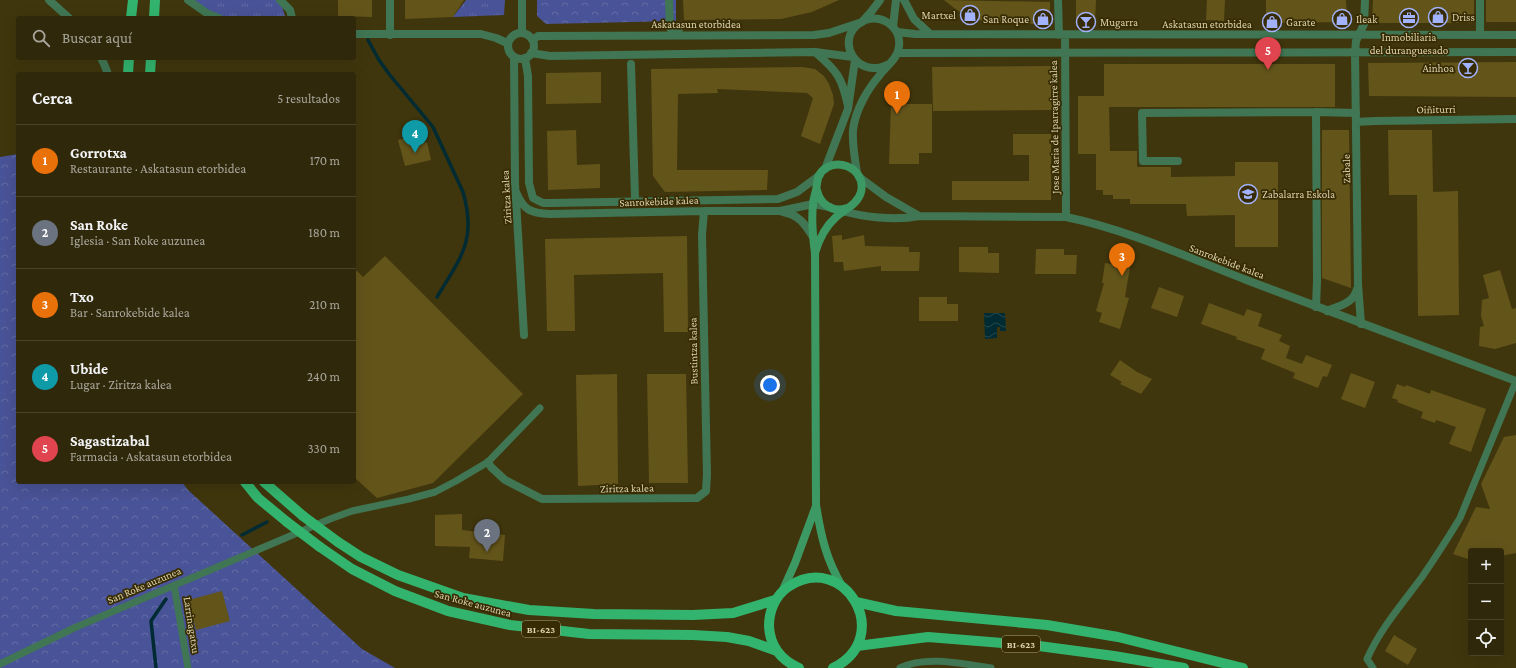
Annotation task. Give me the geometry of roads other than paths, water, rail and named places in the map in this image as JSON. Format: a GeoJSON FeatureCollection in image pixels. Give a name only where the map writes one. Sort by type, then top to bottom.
{"type":"FeatureCollection","features":[{"type":"Feature","properties":{"kind":"main road"},"geometry":{"type":"LineString","coordinates":[[132,16],[133,0]]}},
{"type":"Feature","properties":{"kind":"main road"},"geometry":{"type":"LineString","coordinates":[[154,16],[155,0]]}},
{"type":"Feature","properties":{"kind":"main road"},"geometry":{"type":"LineString","coordinates":[[128,72],[129,60]]}},
{"type":"Feature","properties":{"kind":"main road"},"geometry":{"type":"LineString","coordinates":[[150,72],[151,60]]}},
{"type":"Feature","properties":{"kind":"main road"},"geometry":{"type":"LineString","coordinates":[[815,253],[822,234],[839,209],[859,197],[861,190],[858,175],[852,168],[845,165],[831,166],[822,172],[817,182],[813,204],[813,237],[815,253],[816,505],[820,534],[832,569],[842,586]]}},
{"type":"Feature","properties":{"kind":"main road"},"geometry":{"type":"LineString","coordinates":[[816,189],[820,200],[839,209]]}},
{"type":"Feature","properties":{"kind":"main road","name":"San Roke auzunea"},"geometry":{"type":"LineString","coordinates":[[247,484],[258,498],[287,522],[352,569],[395,591],[448,611],[502,624],[588,634],[693,635],[727,637],[749,641],[777,651]]}},
{"type":"Feature","properties":{"kind":"main road","name":"BI-623"},"geometry":{"type":"LineString","coordinates":[[266,484],[303,516],[361,557],[406,578],[463,598],[529,610],[594,614],[692,615],[733,613],[775,600]]}},
{"type":"Feature","properties":{"kind":"main road"},"geometry":{"type":"LineString","coordinates":[[782,592],[816,505]]}},
{"type":"Feature","properties":{"kind":"main road","name":"BI-623"},"geometry":{"type":"LineString","coordinates":[[799,668],[788,663],[777,651],[769,635],[769,617],[775,600],[782,592],[795,582],[811,578],[827,579],[842,586],[850,593],[862,616],[862,631],[857,646],[848,659],[833,668]]}},
{"type":"Feature","properties":{"kind":"main road","name":"BI-623"},"geometry":{"type":"LineString","coordinates":[[856,602],[896,611],[1047,625],[1118,637],[1243,668]]}},
{"type":"Feature","properties":{"kind":"main road","name":"BI-623"},"geometry":{"type":"LineString","coordinates":[[857,646],[928,637],[1039,646],[1114,656],[1184,668]]}},
{"type":"Feature","properties":{"kind":"street"},"geometry":{"type":"LineString","coordinates":[[49,0],[67,16]]}},
{"type":"Feature","properties":{"kind":"street"},"geometry":{"type":"LineString","coordinates":[[188,0],[208,14],[214,16]]}},
{"type":"Feature","properties":{"kind":"street"},"geometry":{"type":"LineString","coordinates":[[280,0],[290,10],[292,16]]}},
{"type":"Feature","properties":{"kind":"street"},"geometry":{"type":"LineString","coordinates":[[390,0],[390,35]]}},
{"type":"Feature","properties":{"kind":"street"},"geometry":{"type":"LineString","coordinates":[[522,0],[522,32]]}},
{"type":"Feature","properties":{"kind":"street","name":"Askatasun etorbidea"},"geometry":{"type":"LineString","coordinates":[[669,0],[670,28],[679,29]]}},
{"type":"Feature","properties":{"kind":"street"},"geometry":{"type":"LineString","coordinates":[[822,172],[848,109],[854,59],[850,51],[850,36],[854,29],[871,12],[880,0]]}},
{"type":"Feature","properties":{"kind":"street"},"geometry":{"type":"LineString","coordinates":[[896,0],[895,30],[899,47],[898,53],[871,86],[862,103],[854,124],[853,138],[858,175],[886,197],[919,216]]}},
{"type":"Feature","properties":{"kind":"street"},"geometry":{"type":"LineString","coordinates":[[904,0],[914,19],[930,34]]}},
{"type":"Feature","properties":{"kind":"street","name":"Jose Maria de Iparragirre kalea"},"geometry":{"type":"LineString","coordinates":[[1058,0],[1065,52],[1066,217]]}},
{"type":"Feature","properties":{"kind":"street","name":"Zabale"},"geometry":{"type":"LineString","coordinates":[[1362,324],[1358,284],[1355,53],[1356,41],[1364,24],[1365,0]]}},
{"type":"Feature","properties":{"kind":"street"},"geometry":{"type":"LineString","coordinates":[[1480,0],[1480,35]]}},
{"type":"Feature","properties":{"kind":"street"},"geometry":{"type":"LineString","coordinates":[[860,23],[868,19],[876,18],[883,20],[895,30]]}},
{"type":"Feature","properties":{"kind":"street","name":"Askatasun etorbidea"},"geometry":{"type":"LineString","coordinates":[[533,40],[538,36],[814,35],[829,33],[860,23]]}},
{"type":"Feature","properties":{"kind":"street","name":"Askatasun etorbidea"},"geometry":{"type":"LineString","coordinates":[[895,30],[915,34],[1516,35]]}},
{"type":"Feature","properties":{"kind":"street"},"geometry":{"type":"LineString","coordinates":[[528,56],[534,47],[533,40],[522,32],[518,32],[511,36],[507,43],[509,52],[514,57],[520,59],[528,56],[815,52],[854,59],[868,68],[875,69],[889,64]]}},
{"type":"Feature","properties":{"kind":"street"},"geometry":{"type":"LineString","coordinates":[[356,34],[481,34],[507,43]]}},
{"type":"Feature","properties":{"kind":"street"},"geometry":{"type":"LineString","coordinates":[[898,53],[1338,51],[1355,53],[1516,52]]}},
{"type":"Feature","properties":{"kind":"street"},"geometry":{"type":"LineString","coordinates":[[815,52],[832,67],[841,79],[848,109]]}},
{"type":"Feature","properties":{"kind":"street","name":"Sanrokebide kalea"},"geometry":{"type":"LineString","coordinates":[[528,56],[529,183],[533,198],[538,201],[551,203],[771,199],[790,196],[822,172]]}},
{"type":"Feature","properties":{"kind":"street","name":"Ziritza kalea"},"geometry":{"type":"LineString","coordinates":[[514,57],[516,192],[524,336]]}},
{"type":"Feature","properties":{"kind":"street"},"geometry":{"type":"LineString","coordinates":[[101,60],[107,72]]}},
{"type":"Feature","properties":{"kind":"street"},"geometry":{"type":"LineString","coordinates":[[632,64],[635,197]]}},
{"type":"Feature","properties":{"kind":"street"},"geometry":{"type":"LineString","coordinates":[[1316,112],[1316,307]]}},
{"type":"Feature","properties":{"kind":"street"},"geometry":{"type":"LineString","coordinates":[[1178,161],[1143,161],[1142,113],[1356,113]]}},
{"type":"Feature","properties":{"kind":"street","name":"Oiñiturri"},"geometry":{"type":"LineString","coordinates":[[1356,122],[1516,119]]}},
{"type":"Feature","properties":{"kind":"street","name":"Sanrokebide kalea"},"geometry":{"type":"LineString","coordinates":[[516,192],[520,201],[527,210],[536,213],[550,214],[704,210],[780,211],[813,204],[876,218],[908,218],[919,216],[1066,217],[1106,227],[1516,381]]}},
{"type":"Feature","properties":{"kind":"street","name":"Bustintza kalea"},"geometry":{"type":"LineString","coordinates":[[704,210],[702,242],[707,474],[706,491]]}},
{"type":"Feature","properties":{"kind":"street"},"geometry":{"type":"LineString","coordinates":[[780,211],[795,215],[802,220],[813,237]]}},
{"type":"Feature","properties":{"kind":"street"},"geometry":{"type":"LineString","coordinates":[[1327,311],[1351,301],[1355,295],[1358,284]]}},
{"type":"Feature","properties":{"kind":"street","name":"Ziritza kalea"},"geometry":{"type":"LineString","coordinates":[[488,462],[505,480],[542,500],[697,498],[706,491]]}},
{"type":"Feature","properties":{"kind":"lane"},"geometry":{"type":"LineString","coordinates":[[1373,668],[1368,659],[1374,642],[1422,576],[1460,518],[1516,381]]}},
{"type":"Feature","properties":{"kind":"lane","name":"San Roke auzunea"},"geometry":{"type":"LineString","coordinates":[[0,664],[74,628],[330,518],[352,511],[435,492],[488,462],[540,408]]}},
{"type":"Feature","properties":{"kind":"lane","name":"Larrinagatxu"},"geometry":{"type":"LineString","coordinates":[[174,585],[188,668]]}},
{"type":"Feature","properties":{"kind":"lane"},"geometry":{"type":"LineString","coordinates":[[900,668],[923,662],[958,663],[991,668]]}},
{"type":"Feature","properties":{"kind":"water"},"geometry":{"type":"Polygon","coordinates":[[[984,313],[1005,313],[1006,331],[1000,331],[1000,327],[997,327],[997,338],[985,339],[984,313]]]}},
{"type":"Feature","properties":{"kind":"waterway"},"geometry":{"type":"LineString","coordinates":[[368,40],[389,74],[433,127],[463,192],[467,209],[467,236],[459,259],[437,297]]}},
{"type":"Feature","properties":{"kind":"waterway"},"geometry":{"type":"LineString","coordinates":[[242,535],[267,522]]}},
{"type":"Feature","properties":{"kind":"waterway"},"geometry":{"type":"LineString","coordinates":[[156,668],[151,621],[166,599]]}},
{"type":"Feature","properties":{"kind":"place","name":"Martxel"},"geometry":{"type":"Point","coordinates":[970,15]}},
{"type":"Feature","properties":{"kind":"place","name":"Driss"},"geometry":{"type":"Point","coordinates":[1438,17]}},
{"type":"Feature","properties":{"kind":"place","name":"Inmobiliaria del duranguesado"},"geometry":{"type":"Point","coordinates":[1409,18]}},
{"type":"Feature","properties":{"kind":"place","name":"San Roque"},"geometry":{"type":"Point","coordinates":[1043,19]}},
{"type":"Feature","properties":{"kind":"place","name":"Ileak"},"geometry":{"type":"Point","coordinates":[1342,19]}},
{"type":"Feature","properties":{"kind":"place","name":"Mugarra"},"geometry":{"type":"Point","coordinates":[1086,22]}},
{"type":"Feature","properties":{"kind":"place","name":"Garate"},"geometry":{"type":"Point","coordinates":[1272,22]}},
{"type":"Feature","properties":{"kind":"place","name":"Ainhoa"},"geometry":{"type":"Point","coordinates":[1468,68]}},
{"type":"Feature","properties":{"kind":"place","name":"Sagastizabal"},"geometry":{"type":"Point","coordinates":[1268,70]}},
{"type":"Feature","properties":{"kind":"place","name":"Gorrotxa"},"geometry":{"type":"Point","coordinates":[897,114]}},
{"type":"Feature","properties":{"kind":"place","name":"Ubide"},"geometry":{"type":"Point","coordinates":[415,153]}},
{"type":"Feature","properties":{"kind":"place","name":"Zabalarra Eskola"},"geometry":{"type":"Point","coordinates":[1248,194]}},
{"type":"Feature","properties":{"kind":"place","name":"Txo"},"geometry":{"type":"Point","coordinates":[1122,276]}},
{"type":"Feature","properties":{"kind":"place","name":"San Roke"},"geometry":{"type":"Point","coordinates":[487,552]}}]}
